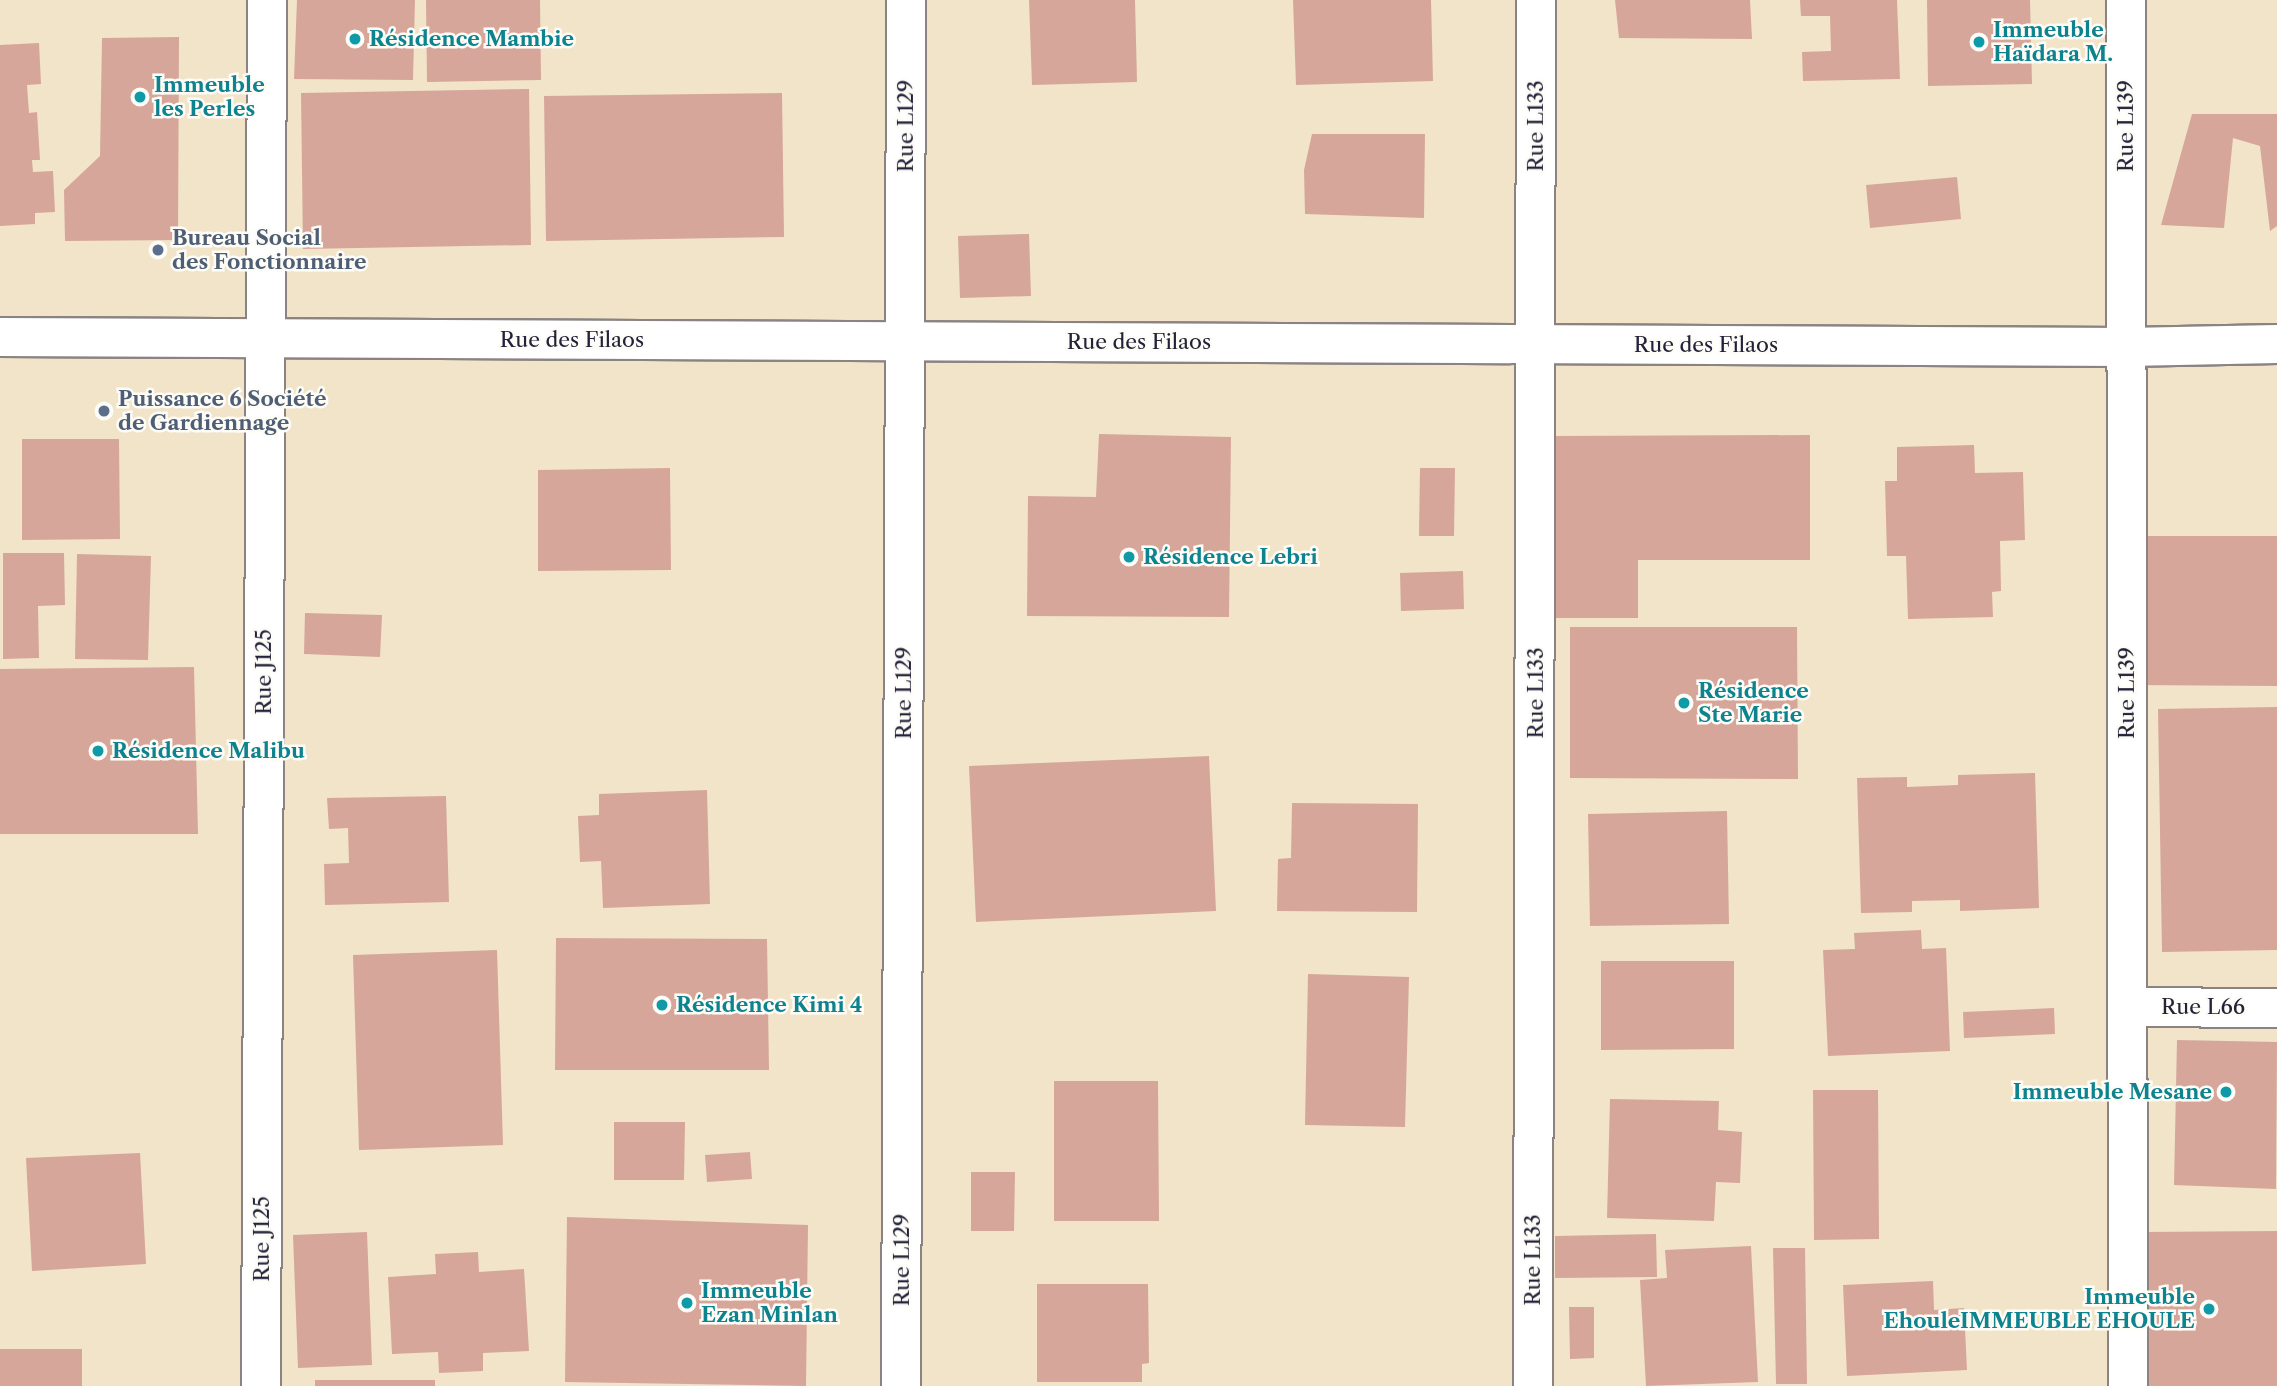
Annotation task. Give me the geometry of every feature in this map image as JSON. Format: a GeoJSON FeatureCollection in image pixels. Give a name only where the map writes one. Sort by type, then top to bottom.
{"type":"FeatureCollection","features":[{"type":"Feature","properties":{"kind":"street","name":"Rue J125"},"geometry":{"type":"LineString","coordinates":[[261,1386],[267,0]]}},
{"type":"Feature","properties":{"kind":"street","name":"Rue L129"},"geometry":{"type":"LineString","coordinates":[[901,1386],[906,0]]}},
{"type":"Feature","properties":{"kind":"street","name":"Rue L133"},"geometry":{"type":"LineString","coordinates":[[1533,1386],[1536,0]]}},
{"type":"Feature","properties":{"kind":"street","name":"Rue L139"},"geometry":{"type":"LineString","coordinates":[[2126,0],[2128,1386]]}},
{"type":"Feature","properties":{"kind":"street","name":"Rue des Filaos"},"geometry":{"type":"LineString","coordinates":[[0,337],[2127,348],[2277,344]]}},
{"type":"Feature","properties":{"kind":"street","name":"Rue L66"},"geometry":{"type":"LineString","coordinates":[[2128,1007],[2277,1008]]}},
{"type":"Feature","properties":{"kind":"building","name":"Résidence Mambie"},"geometry":{"type":"Polygon","coordinates":[[[297,0],[415,0],[413,80],[294,79],[297,0]]]}},
{"type":"Feature","properties":{"kind":"building"},"geometry":{"type":"Polygon","coordinates":[[[426,0],[540,0],[541,80],[427,82],[426,0]]]}},
{"type":"Feature","properties":{"kind":"building"},"geometry":{"type":"Polygon","coordinates":[[[1029,0],[1135,0],[1137,82],[1032,85],[1029,0]]]}},
{"type":"Feature","properties":{"kind":"building"},"geometry":{"type":"Polygon","coordinates":[[[1293,0],[1431,0],[1433,81],[1296,85],[1293,0]]]}},
{"type":"Feature","properties":{"kind":"building"},"geometry":{"type":"Polygon","coordinates":[[[1615,0],[1750,0],[1752,39],[1619,38],[1615,0]]]}},
{"type":"Feature","properties":{"kind":"building"},"geometry":{"type":"Polygon","coordinates":[[[1800,0],[1897,0],[1900,79],[1803,81],[1802,52],[1831,51],[1830,16],[1801,16],[1800,0]]]}},
{"type":"Feature","properties":{"kind":"building","name":"Immeuble Haïdara M."},"geometry":{"type":"Polygon","coordinates":[[[1927,0],[2030,0],[2032,84],[1928,86],[1927,0]]]}},
{"type":"Feature","properties":{"kind":"building","name":"Immeuble les Perles"},"geometry":{"type":"Polygon","coordinates":[[[179,37],[178,240],[65,241],[64,190],[100,156],[102,38],[179,37]]]}},
{"type":"Feature","properties":{"kind":"building"},"geometry":{"type":"Polygon","coordinates":[[[39,43],[41,84],[27,85],[29,113],[37,112],[40,160],[32,160],[33,172],[53,171],[55,212],[35,213],[35,224],[0,226],[0,45],[39,43]]]}},
{"type":"Feature","properties":{"kind":"building"},"geometry":{"type":"Polygon","coordinates":[[[529,89],[531,245],[303,249],[301,93],[529,89]]]}},
{"type":"Feature","properties":{"kind":"building"},"geometry":{"type":"Polygon","coordinates":[[[782,93],[784,237],[546,241],[544,96],[782,93]]]}},
{"type":"Feature","properties":{"kind":"building"},"geometry":{"type":"Polygon","coordinates":[[[2192,114],[2277,114],[2277,226],[2270,231],[2260,146],[2233,138],[2224,228],[2161,225],[2192,114]]]}},
{"type":"Feature","properties":{"kind":"building"},"geometry":{"type":"Polygon","coordinates":[[[1312,134],[1425,134],[1424,218],[1305,214],[1304,170],[1312,134]]]}},
{"type":"Feature","properties":{"kind":"building"},"geometry":{"type":"Polygon","coordinates":[[[1957,177],[1961,219],[1870,228],[1866,185],[1957,177]]]}},
{"type":"Feature","properties":{"kind":"building"},"geometry":{"type":"Polygon","coordinates":[[[1029,234],[1031,296],[960,298],[958,236],[1029,234]]]}},
{"type":"Feature","properties":{"kind":"building","name":"Résidence Lebri"},"geometry":{"type":"Polygon","coordinates":[[[1099,434],[1231,437],[1229,617],[1027,616],[1028,496],[1096,497],[1099,434]]]}},
{"type":"Feature","properties":{"kind":"building"},"geometry":{"type":"Polygon","coordinates":[[[1810,435],[1810,560],[1638,560],[1638,618],[1555,618],[1554,436],[1810,435]]]}},
{"type":"Feature","properties":{"kind":"building"},"geometry":{"type":"Polygon","coordinates":[[[22,439],[119,439],[120,539],[22,540],[22,439]]]}},
{"type":"Feature","properties":{"kind":"building"},"geometry":{"type":"Polygon","coordinates":[[[1974,445],[1975,473],[2023,472],[2025,540],[2000,541],[2001,591],[1992,592],[1993,617],[1908,619],[1906,556],[1887,556],[1885,481],[1897,481],[1897,447],[1974,445]]]}},
{"type":"Feature","properties":{"kind":"building"},"geometry":{"type":"Polygon","coordinates":[[[670,468],[671,570],[538,571],[538,470],[670,468]]]}},
{"type":"Feature","properties":{"kind":"building"},"geometry":{"type":"Polygon","coordinates":[[[1420,468],[1455,468],[1454,536],[1419,536],[1420,468]]]}},
{"type":"Feature","properties":{"kind":"building"},"geometry":{"type":"Polygon","coordinates":[[[2146,536],[2277,536],[2277,686],[2132,685],[2145,636],[2146,536]]]}},
{"type":"Feature","properties":{"kind":"building"},"geometry":{"type":"Polygon","coordinates":[[[3,553],[64,553],[65,605],[38,606],[39,658],[3,659],[3,553]]]}},
{"type":"Feature","properties":{"kind":"building"},"geometry":{"type":"Polygon","coordinates":[[[77,554],[151,556],[148,660],[75,659],[77,554]]]}},
{"type":"Feature","properties":{"kind":"building"},"geometry":{"type":"Polygon","coordinates":[[[1463,571],[1464,609],[1401,611],[1400,573],[1463,571]]]}},
{"type":"Feature","properties":{"kind":"building"},"geometry":{"type":"Polygon","coordinates":[[[305,613],[382,615],[380,657],[304,654],[305,613]]]}},
{"type":"Feature","properties":{"kind":"building","name":"Résidence Ste Marie"},"geometry":{"type":"Polygon","coordinates":[[[1570,627],[1797,627],[1798,779],[1570,778],[1570,627]]]}},
{"type":"Feature","properties":{"kind":"building","name":"Résidence Malibu"},"geometry":{"type":"Polygon","coordinates":[[[194,667],[198,834],[0,834],[0,669],[194,667]]]}},
{"type":"Feature","properties":{"kind":"building"},"geometry":{"type":"Polygon","coordinates":[[[2277,707],[2277,950],[2162,952],[2158,709],[2277,707]]]}},
{"type":"Feature","properties":{"kind":"building"},"geometry":{"type":"Polygon","coordinates":[[[1209,756],[1216,911],[976,922],[969,766],[1209,756]]]}},
{"type":"Feature","properties":{"kind":"building"},"geometry":{"type":"Polygon","coordinates":[[[2035,773],[2039,908],[1960,911],[1960,900],[1912,901],[1912,912],[1861,913],[1857,778],[1907,777],[1907,787],[1958,785],[1958,775],[2035,773]]]}},
{"type":"Feature","properties":{"kind":"building"},"geometry":{"type":"Polygon","coordinates":[[[707,790],[710,904],[603,908],[601,861],[580,862],[578,816],[599,815],[599,794],[707,790]]]}},
{"type":"Feature","properties":{"kind":"building"},"geometry":{"type":"Polygon","coordinates":[[[446,796],[449,902],[325,905],[324,864],[349,863],[348,828],[329,829],[327,798],[446,796]]]}},
{"type":"Feature","properties":{"kind":"building"},"geometry":{"type":"Polygon","coordinates":[[[1292,803],[1418,804],[1417,912],[1277,911],[1278,859],[1291,858],[1292,803]]]}},
{"type":"Feature","properties":{"kind":"building"},"geometry":{"type":"Polygon","coordinates":[[[1727,811],[1729,924],[1590,926],[1588,814],[1727,811]]]}},
{"type":"Feature","properties":{"kind":"building"},"geometry":{"type":"Polygon","coordinates":[[[1921,930],[1922,949],[1946,948],[1950,1051],[1828,1056],[1823,950],[1855,949],[1854,933],[1921,930]]]}},
{"type":"Feature","properties":{"kind":"building","name":"Résidence Kimi 4"},"geometry":{"type":"Polygon","coordinates":[[[556,938],[767,939],[769,1070],[555,1070],[556,938]]]}},
{"type":"Feature","properties":{"kind":"building"},"geometry":{"type":"Polygon","coordinates":[[[497,950],[503,1145],[359,1150],[353,955],[497,950]]]}},
{"type":"Feature","properties":{"kind":"building"},"geometry":{"type":"Polygon","coordinates":[[[1601,961],[1734,961],[1734,1049],[1601,1050],[1601,961]]]}},
{"type":"Feature","properties":{"kind":"building"},"geometry":{"type":"Polygon","coordinates":[[[1308,974],[1409,977],[1405,1127],[1305,1125],[1308,974]]]}},
{"type":"Feature","properties":{"kind":"building"},"geometry":{"type":"Polygon","coordinates":[[[2054,1008],[2055,1034],[1964,1038],[1963,1012],[2054,1008]]]}},
{"type":"Feature","properties":{"kind":"building","name":"Immeuble Mesane"},"geometry":{"type":"Polygon","coordinates":[[[2177,1040],[2277,1042],[2276,1189],[2174,1185],[2177,1040]]]}},
{"type":"Feature","properties":{"kind":"building"},"geometry":{"type":"Polygon","coordinates":[[[1054,1081],[1158,1081],[1159,1221],[1054,1221],[1054,1081]]]}},
{"type":"Feature","properties":{"kind":"building"},"geometry":{"type":"Polygon","coordinates":[[[1813,1090],[1878,1090],[1879,1239],[1814,1240],[1813,1090]]]}},
{"type":"Feature","properties":{"kind":"building"},"geometry":{"type":"Polygon","coordinates":[[[1610,1099],[1719,1101],[1718,1130],[1742,1132],[1740,1183],[1716,1182],[1714,1221],[1607,1218],[1610,1099]]]}},
{"type":"Feature","properties":{"kind":"building"},"geometry":{"type":"Polygon","coordinates":[[[614,1122],[685,1122],[684,1180],[614,1180],[614,1122]]]}},
{"type":"Feature","properties":{"kind":"building"},"geometry":{"type":"Polygon","coordinates":[[[750,1152],[752,1179],[707,1182],[705,1155],[750,1152]]]}},
{"type":"Feature","properties":{"kind":"building"},"geometry":{"type":"Polygon","coordinates":[[[140,1153],[146,1264],[32,1271],[26,1158],[140,1153]]]}},
{"type":"Feature","properties":{"kind":"building"},"geometry":{"type":"Polygon","coordinates":[[[971,1172],[1015,1172],[1014,1231],[971,1231],[971,1172]]]}},
{"type":"Feature","properties":{"kind":"building","name":"Immeuble Ezan Minlan"},"geometry":{"type":"Polygon","coordinates":[[[567,1217],[808,1225],[806,1386],[565,1382],[567,1217]]]}},
{"type":"Feature","properties":{"kind":"building","name":"Immeuble EhouleIMMEUBLE EHOULE"},"geometry":{"type":"Polygon","coordinates":[[[2277,1231],[2277,1386],[2141,1386],[2142,1232],[2277,1231]]]}},
{"type":"Feature","properties":{"kind":"building"},"geometry":{"type":"Polygon","coordinates":[[[367,1232],[372,1365],[298,1368],[293,1235],[367,1232]]]}},
{"type":"Feature","properties":{"kind":"building"},"geometry":{"type":"Polygon","coordinates":[[[1656,1234],[1657,1277],[1555,1278],[1555,1236],[1656,1234]]]}},
{"type":"Feature","properties":{"kind":"building"},"geometry":{"type":"Polygon","coordinates":[[[1751,1246],[1758,1382],[1646,1386],[1640,1280],[1667,1278],[1665,1250],[1751,1246]]]}},
{"type":"Feature","properties":{"kind":"building"},"geometry":{"type":"Polygon","coordinates":[[[1773,1248],[1805,1248],[1807,1384],[1776,1384],[1773,1248]]]}},
{"type":"Feature","properties":{"kind":"building"},"geometry":{"type":"Polygon","coordinates":[[[478,1252],[479,1272],[524,1269],[529,1351],[483,1353],[483,1371],[439,1373],[438,1352],[392,1354],[388,1277],[436,1274],[435,1254],[478,1252]]]}},
{"type":"Feature","properties":{"kind":"building"},"geometry":{"type":"Polygon","coordinates":[[[1933,1281],[1934,1310],[1964,1308],[1967,1370],[1847,1376],[1843,1285],[1933,1281]]]}},
{"type":"Feature","properties":{"kind":"building"},"geometry":{"type":"Polygon","coordinates":[[[1037,1284],[1148,1284],[1149,1363],[1142,1364],[1142,1382],[1037,1382],[1037,1284]]]}},
{"type":"Feature","properties":{"kind":"building"},"geometry":{"type":"Polygon","coordinates":[[[1569,1307],[1594,1307],[1594,1358],[1570,1359],[1569,1307]]]}},
{"type":"Feature","properties":{"kind":"building"},"geometry":{"type":"Polygon","coordinates":[[[0,1349],[82,1349],[82,1386],[0,1386],[0,1349]]]}},
{"type":"Feature","properties":{"kind":"building"},"geometry":{"type":"Polygon","coordinates":[[[315,1380],[435,1380],[435,1386],[315,1386],[315,1380]]]}},
{"type":"Feature","properties":{"kind":"place","name":"Résidence Mambie"},"geometry":{"type":"Point","coordinates":[355,39]}},
{"type":"Feature","properties":{"kind":"place","name":"Immeuble Haïdara M."},"geometry":{"type":"Point","coordinates":[1979,42]}},
{"type":"Feature","properties":{"kind":"place","name":"Immeuble les Perles"},"geometry":{"type":"Point","coordinates":[140,97]}},
{"type":"Feature","properties":{"kind":"place","name":"Bureau Social des Fonctionnaire"},"geometry":{"type":"Point","coordinates":[158,250]}},
{"type":"Feature","properties":{"kind":"place","name":"Puissance 6 Société de Gardiennage"},"geometry":{"type":"Point","coordinates":[104,411]}},
{"type":"Feature","properties":{"kind":"place","name":"Résidence Lebri"},"geometry":{"type":"Point","coordinates":[1129,557]}},
{"type":"Feature","properties":{"kind":"place","name":"Résidence Ste Marie"},"geometry":{"type":"Point","coordinates":[1684,703]}},
{"type":"Feature","properties":{"kind":"place","name":"Résidence Malibu"},"geometry":{"type":"Point","coordinates":[98,751]}},
{"type":"Feature","properties":{"kind":"place","name":"Résidence Kimi 4"},"geometry":{"type":"Point","coordinates":[662,1005]}},
{"type":"Feature","properties":{"kind":"place","name":"Immeuble Mesane"},"geometry":{"type":"Point","coordinates":[2226,1092]}},
{"type":"Feature","properties":{"kind":"place","name":"Immeuble Ezan Minlan"},"geometry":{"type":"Point","coordinates":[687,1303]}},
{"type":"Feature","properties":{"kind":"place","name":"Immeuble EhouleIMMEUBLE EHOULE"},"geometry":{"type":"Point","coordinates":[2209,1309]}}]}
